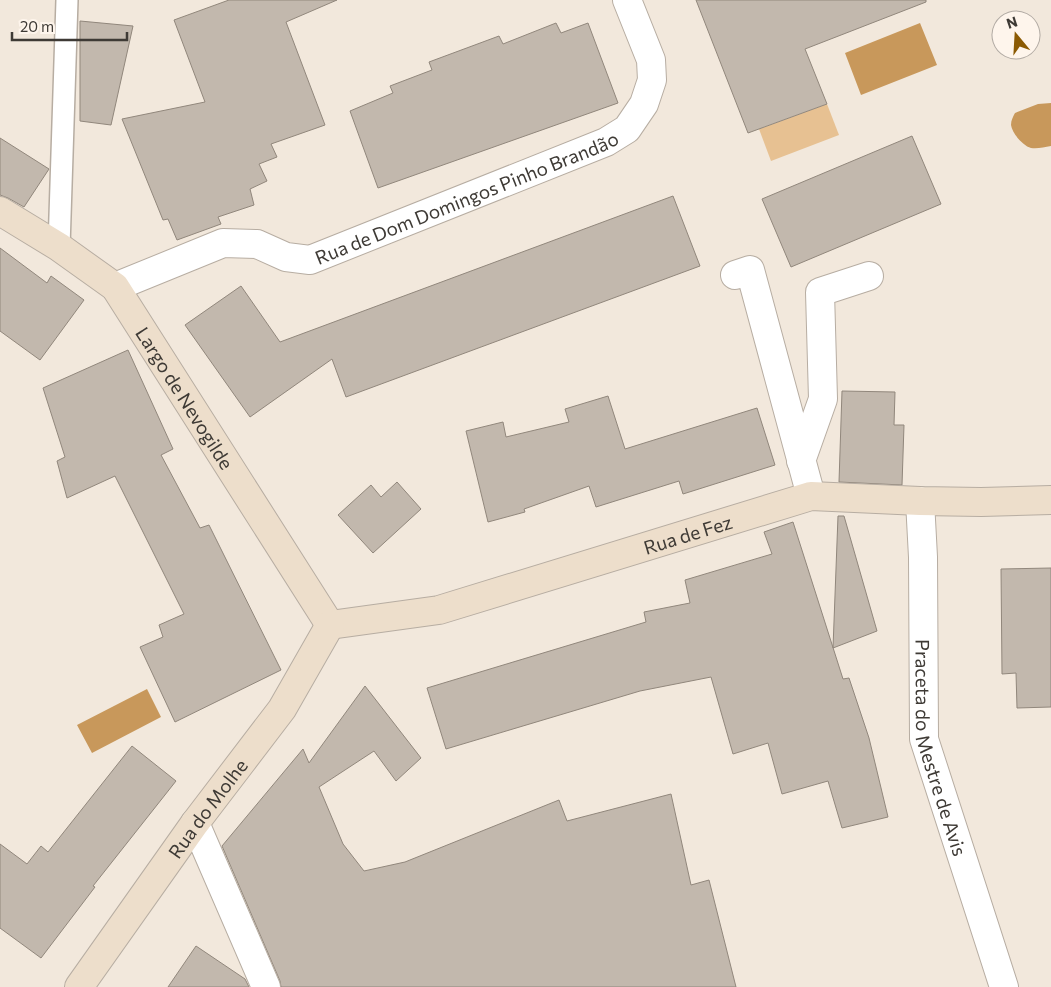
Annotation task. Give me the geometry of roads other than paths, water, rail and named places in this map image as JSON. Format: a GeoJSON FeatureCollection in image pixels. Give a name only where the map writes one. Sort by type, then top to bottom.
{"type":"FeatureCollection","features":[{"type":"Feature","properties":{"kind":"street","name":"Rua de Dom Domingos Pinho Brandão"},"geometry":{"type":"LineString","coordinates":[[115,287],[223,243],[257,244],[286,257],[310,260],[606,142],[627,129],[644,104],[652,80],[651,60],[627,0]]}},
{"type":"Feature","properties":{"kind":"street","name":"Largo de Nevogilde"},"geometry":{"type":"LineString","coordinates":[[0,211],[59,247],[115,287],[330,625]]}},
{"type":"Feature","properties":{"kind":"street"},"geometry":{"type":"LineString","coordinates":[[736,275],[750,270],[811,496]]}},
{"type":"Feature","properties":{"kind":"street"},"geometry":{"type":"LineString","coordinates":[[801,461],[823,399],[820,292],[870,276]]}},
{"type":"Feature","properties":{"kind":"street","name":"Rua de Fez"},"geometry":{"type":"LineString","coordinates":[[330,625],[440,610],[811,496],[981,502],[1051,500]]}},
{"type":"Feature","properties":{"kind":"street","name":"Praceta do Mestre de Avis"},"geometry":{"type":"LineString","coordinates":[[920,500],[923,557],[924,739],[1004,987]]}},
{"type":"Feature","properties":{"kind":"street","name":"Rua do Molhe"},"geometry":{"type":"LineString","coordinates":[[79,987],[195,823],[282,709],[330,625]]}},
{"type":"Feature","properties":{"kind":"street"},"geometry":{"type":"LineString","coordinates":[[195,823],[266,987]]}},
{"type":"Feature","properties":{"kind":"lane"},"geometry":{"type":"LineString","coordinates":[[59,247],[67,0]]}}]}
